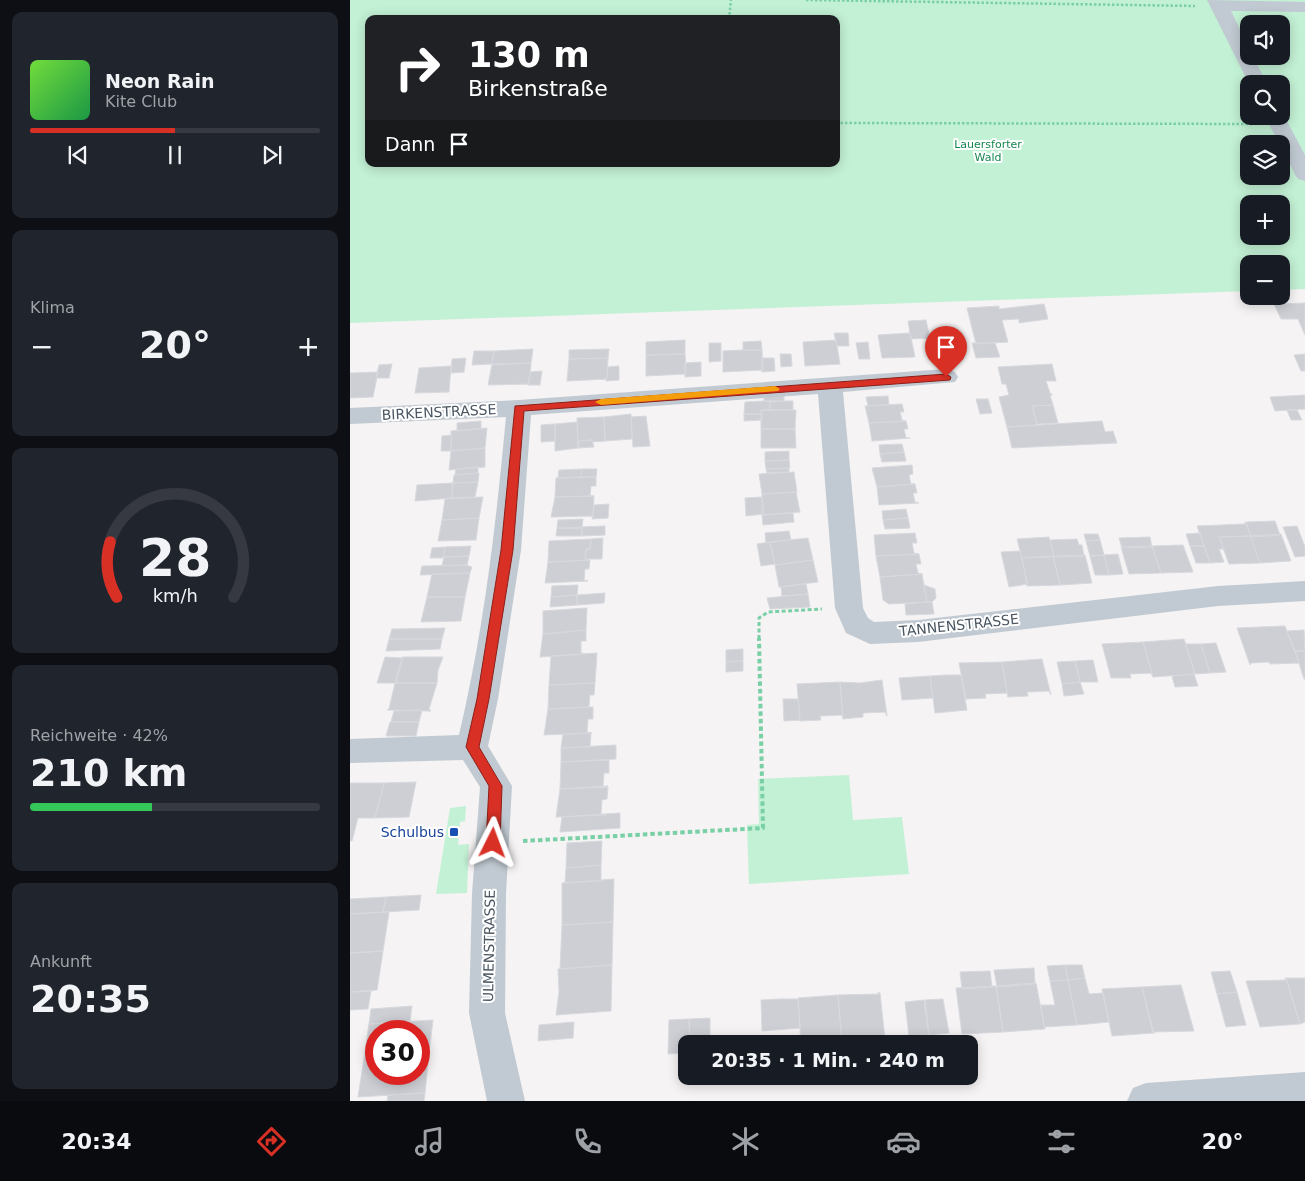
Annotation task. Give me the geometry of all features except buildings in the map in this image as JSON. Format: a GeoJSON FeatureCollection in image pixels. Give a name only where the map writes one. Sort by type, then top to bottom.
{"type":"FeatureCollection","features":[{"type":"Feature","properties":{"kind":"street"},"geometry":{"type":"LineString","coordinates":[[1217,3],[1305,8]]}},
{"type":"Feature","properties":{"kind":"street"},"geometry":{"type":"LineString","coordinates":[[1217,3],[1253,75]]}},
{"type":"Feature","properties":{"kind":"street"},"geometry":{"type":"LineString","coordinates":[[1280,125],[1305,175]]}},
{"type":"Feature","properties":{"kind":"street","name":"BIRKENSTRASSE"},"geometry":{"type":"LineString","coordinates":[[350,416],[519,408],[946,377]]}},
{"type":"Feature","properties":{"kind":"street","name":"TANNENSTRASSE"},"geometry":{"type":"LineString","coordinates":[[830,385],[849,608],[856,625],[870,633],[918,631],[1218,596],[1305,591]]}},
{"type":"Feature","properties":{"kind":"street"},"geometry":{"type":"LineString","coordinates":[[350,751],[472,747],[483,699],[507,550],[519,408]]}},
{"type":"Feature","properties":{"kind":"street","name":"ULMENSTRASSE"},"geometry":{"type":"LineString","coordinates":[[472,747],[496,786],[487,1013],[506,1101]]}},
{"type":"Feature","properties":{"kind":"street"},"geometry":{"type":"LineString","coordinates":[[1146,1101],[1305,1090]]}},
{"type":"Feature","properties":{"kind":"path"},"geometry":{"type":"LineString","coordinates":[[729,15],[731,0]]}},
{"type":"Feature","properties":{"kind":"path"},"geometry":{"type":"LineString","coordinates":[[806,0],[1217,3]]}},
{"type":"Feature","properties":{"kind":"path"},"geometry":{"type":"LineString","coordinates":[[840,124],[1240,120]]}},
{"type":"Feature","properties":{"kind":"path"},"geometry":{"type":"LineString","coordinates":[[493,843],[763,828],[759,618],[768,612],[849,608]]}},
{"type":"Feature","properties":{"kind":"green space","name":"Lauersforter Wald"},"geometry":{"type":"Polygon","coordinates":[[[350,0],[1305,0],[1305,289],[1290,290],[1290,255],[1240,255],[1240,291],[350,323],[350,0]]]}},
{"type":"Feature","properties":{"kind":"green space"},"geometry":{"type":"Polygon","coordinates":[[[849,775],[853,820],[902,817],[909,874],[749,884],[747,825],[759,824],[758,779],[849,775]]]}},
{"type":"Feature","properties":{"kind":"green space"},"geometry":{"type":"Polygon","coordinates":[[[466,806],[465,821],[460,822],[458,845],[469,844],[467,893],[436,894],[450,808],[466,806]]]}},
{"type":"Feature","properties":{"kind":"slow traffic"},"geometry":{"type":"LineString","coordinates":[[601,402],[775,389]]}},
{"type":"Feature","properties":{"kind":"place","name":"Schulbus"},"geometry":{"type":"Point","coordinates":[454,832]}},
{"type":"Feature","properties":{"kind":"route"},"geometry":{"type":"LineString","coordinates":[[493,843],[496,786],[472,747],[483,699],[507,550],[519,408],[946,377]]}}]}
